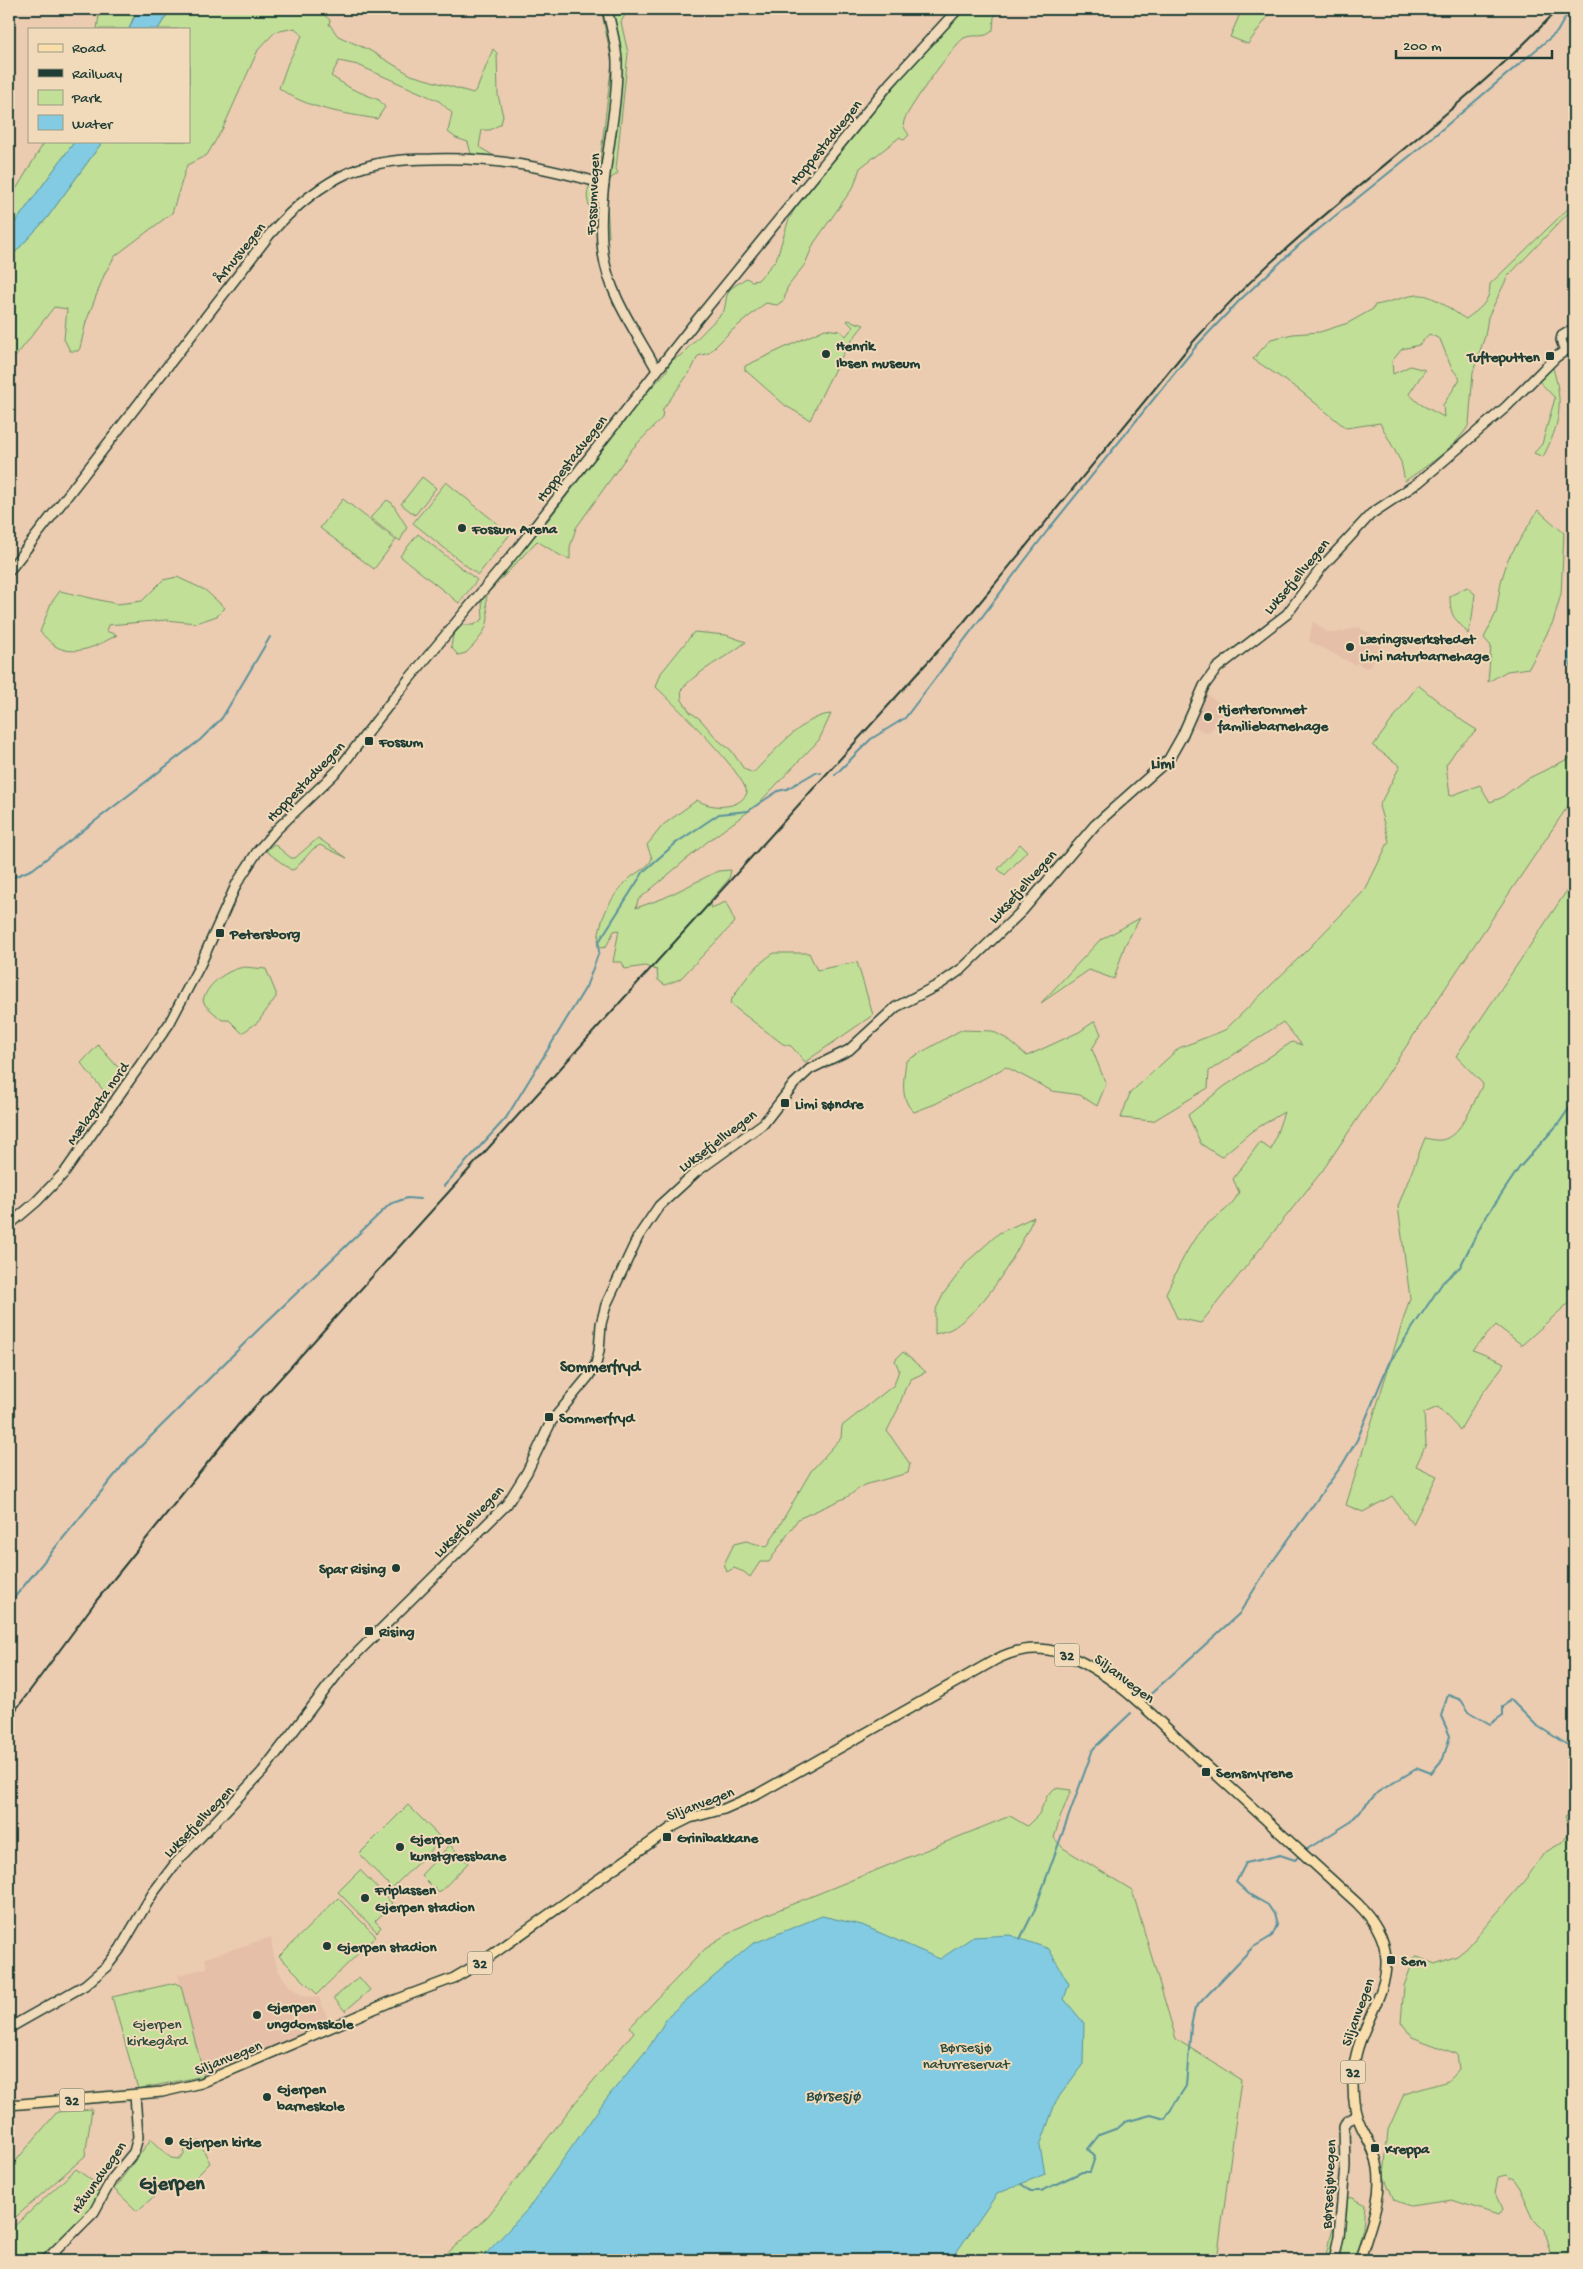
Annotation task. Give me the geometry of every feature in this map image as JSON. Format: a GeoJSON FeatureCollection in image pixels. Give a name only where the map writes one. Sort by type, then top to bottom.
{"type":"FeatureCollection","features":[{"type":"Feature","properties":{"kind":"main road","name":"Fossumvegen"},"geometry":{"type":"LineString","coordinates":[[607,9],[617,63],[604,184],[603,254],[614,292],[657,370]]}},
{"type":"Feature","properties":{"kind":"main road","name":"Hoppestadvegen"},"geometry":{"type":"LineString","coordinates":[[191,984],[237,883],[257,852],[276,830],[338,770],[404,685],[524,540],[657,370],[890,83],[958,9]]}},
{"type":"Feature","properties":{"kind":"main road","name":"Århusvegen"},"geometry":{"type":"LineString","coordinates":[[9,571],[270,234],[295,207],[316,191],[358,170],[409,159],[496,160],[539,167],[604,184]]}},
{"type":"Feature","properties":{"kind":"main road"},"geometry":{"type":"LineString","coordinates":[[1565,351],[1561,340],[1562,336],[1574,329]]}},
{"type":"Feature","properties":{"kind":"main road","name":"Luksefjellvegen"},"geometry":{"type":"LineString","coordinates":[[9,2028],[85,1985],[107,1966],[128,1937],[153,1893],[175,1864],[262,1772],[342,1668],[506,1504],[527,1472],[551,1422],[588,1377],[596,1364],[600,1351],[601,1324],[610,1294],[642,1229],[666,1198],[696,1172],[764,1123],[794,1084],[810,1069],[849,1050],[896,1007],[940,984],[962,968],[1022,910],[1101,819],[1168,759],[1182,736],[1204,686],[1217,668],[1286,614],[1322,567],[1371,514],[1420,482],[1574,345]]}},
{"type":"Feature","properties":{"kind":"main road","name":"Mælagata nord"},"geometry":{"type":"LineString","coordinates":[[9,1225],[36,1202],[65,1172],[169,1024],[191,984]]}},
{"type":"Feature","properties":{"kind":"main road","name":"Siljanvegen"},"geometry":{"type":"LineString","coordinates":[[9,2105],[135,2095],[183,2088],[214,2079],[390,2002],[463,1973],[489,1957],[674,1826],[690,1818],[731,1806],[758,1794],[961,1678],[1013,1652],[1035,1648],[1059,1652],[1086,1665],[1112,1682],[1299,1850],[1369,1916],[1377,1927],[1384,1948],[1386,1969],[1384,1982],[1361,2034],[1354,2059],[1353,2091],[1357,2116],[1375,2156],[1379,2177],[1377,2204],[1360,2260]]}},
{"type":"Feature","properties":{"kind":"main road","name":"Håvundvegen"},"geometry":{"type":"LineString","coordinates":[[46,2260],[94,2212],[112,2179],[134,2152],[138,2137],[135,2095]]}},
{"type":"Feature","properties":{"kind":"main road","name":"Børsesjøvegen"},"geometry":{"type":"LineString","coordinates":[[1334,2260],[1340,2236],[1346,2166],[1344,2127],[1347,2121],[1357,2116]]}},
{"type":"Feature","properties":{"kind":"shaded area","name":"Læringsverkstedet Limi naturbarnehage"},"geometry":{"type":"Polygon","coordinates":[[[1313,621],[1327,632],[1336,633],[1358,627],[1373,635],[1380,644],[1380,650],[1370,667],[1366,668],[1356,663],[1355,665],[1309,641],[1313,621]]]}},
{"type":"Feature","properties":{"kind":"shaded area","name":"Hjerterommet familiebarnehage"},"geometry":{"type":"Polygon","coordinates":[[[1205,693],[1229,710],[1208,733],[1190,725],[1205,693]]]}},
{"type":"Feature","properties":{"kind":"shaded area","name":"Gjerpen ungdomsskole"},"geometry":{"type":"Polygon","coordinates":[[[271,1937],[278,1970],[289,1986],[303,1996],[319,1997],[332,2028],[290,2048],[204,2076],[178,1975],[207,1968],[205,1958],[271,1937]]]}},
{"type":"Feature","properties":{"kind":"green space"},"geometry":{"type":"Polygon","coordinates":[[[100,9],[136,10],[129,28],[97,28],[100,9]]]}},
{"type":"Feature","properties":{"kind":"green space"},"geometry":{"type":"Polygon","coordinates":[[[168,9],[323,9],[323,14],[330,20],[329,24],[338,36],[369,50],[411,75],[473,93],[477,89],[493,49],[497,53],[498,95],[503,116],[501,124],[490,130],[482,130],[479,147],[496,157],[471,154],[468,142],[456,138],[448,132],[452,113],[439,101],[358,65],[339,61],[331,76],[352,89],[379,100],[385,107],[377,119],[326,109],[301,101],[290,95],[279,88],[288,63],[302,36],[295,28],[275,32],[258,50],[223,128],[207,155],[187,165],[172,213],[115,256],[105,273],[86,322],[78,351],[70,351],[64,339],[67,309],[54,307],[9,365],[9,259],[47,218],[102,142],[190,142],[190,28],[159,28],[168,13],[168,9]]]}},
{"type":"Feature","properties":{"kind":"green space"},"geometry":{"type":"Polygon","coordinates":[[[601,9],[640,9],[625,15],[621,22],[628,53],[616,169],[618,173],[610,179],[607,204],[609,237],[606,237],[597,222],[587,198],[591,184],[598,178],[612,62],[601,9]]]}},
{"type":"Feature","properties":{"kind":"green space"},"geometry":{"type":"Polygon","coordinates":[[[965,9],[1000,9],[994,17],[993,30],[990,33],[983,36],[964,38],[932,77],[913,104],[904,121],[904,127],[909,135],[904,140],[900,137],[860,168],[854,186],[814,243],[805,264],[787,288],[784,300],[777,305],[766,303],[729,333],[709,353],[698,356],[692,369],[663,409],[662,418],[632,449],[576,528],[570,547],[570,559],[561,556],[537,541],[488,593],[486,627],[466,653],[458,655],[451,647],[453,635],[463,625],[474,625],[483,619],[482,601],[485,594],[549,519],[642,398],[666,372],[671,361],[681,355],[724,311],[730,289],[746,278],[752,281],[758,280],[776,260],[789,219],[796,207],[904,75],[965,9]]]}},
{"type":"Feature","properties":{"kind":"green space"},"geometry":{"type":"Polygon","coordinates":[[[1242,9],[1273,9],[1248,44],[1230,37],[1242,9]]]}},
{"type":"Feature","properties":{"kind":"green space"},"geometry":{"type":"Polygon","coordinates":[[[44,142],[74,142],[9,231],[9,201],[44,142]]]}},
{"type":"Feature","properties":{"kind":"green space"},"geometry":{"type":"Polygon","coordinates":[[[1574,203],[1574,207],[1508,276],[1488,317],[1485,336],[1473,372],[1469,424],[1449,448],[1405,481],[1401,462],[1380,423],[1346,428],[1298,389],[1253,359],[1271,339],[1293,334],[1320,332],[1348,323],[1373,309],[1375,305],[1417,295],[1430,297],[1466,319],[1486,301],[1490,291],[1490,284],[1574,203]],[[1429,334],[1419,345],[1402,349],[1392,361],[1393,374],[1410,366],[1425,370],[1409,394],[1420,404],[1444,417],[1443,405],[1460,379],[1451,367],[1440,339],[1429,334]]]}},
{"type":"Feature","properties":{"kind":"green space"},"geometry":{"type":"Polygon","coordinates":[[[848,320],[864,325],[841,358],[810,420],[786,406],[745,370],[745,366],[825,329],[840,331],[846,336],[853,327],[848,320]]]}},
{"type":"Feature","properties":{"kind":"green space"},"geometry":{"type":"Polygon","coordinates":[[[1553,368],[1559,404],[1557,424],[1543,457],[1534,453],[1542,444],[1555,398],[1538,380],[1547,369],[1553,368]]]}},
{"type":"Feature","properties":{"kind":"green space"},"geometry":{"type":"Polygon","coordinates":[[[422,477],[436,488],[415,515],[401,504],[422,477]]]}},
{"type":"Feature","properties":{"kind":"green space","name":"Fossum Arena"},"geometry":{"type":"Polygon","coordinates":[[[446,482],[510,534],[478,575],[413,523],[446,482]]]}},
{"type":"Feature","properties":{"kind":"green space"},"geometry":{"type":"Polygon","coordinates":[[[343,499],[396,540],[374,569],[320,528],[343,499]]]}},
{"type":"Feature","properties":{"kind":"green space"},"geometry":{"type":"Polygon","coordinates":[[[387,500],[392,503],[407,527],[400,541],[370,518],[387,500]]]}},
{"type":"Feature","properties":{"kind":"green space"},"geometry":{"type":"Polygon","coordinates":[[[1538,510],[1564,533],[1561,594],[1553,622],[1529,668],[1507,671],[1488,682],[1491,646],[1484,638],[1496,613],[1501,582],[1508,559],[1538,510]]]}},
{"type":"Feature","properties":{"kind":"green space"},"geometry":{"type":"Polygon","coordinates":[[[418,534],[477,580],[459,603],[400,556],[418,534]]]}},
{"type":"Feature","properties":{"kind":"green space"},"geometry":{"type":"Polygon","coordinates":[[[177,577],[205,590],[225,608],[217,616],[196,623],[166,620],[108,625],[106,631],[117,635],[87,649],[71,651],[63,649],[55,646],[40,632],[51,603],[60,591],[117,604],[142,601],[163,580],[177,577]]]}},
{"type":"Feature","properties":{"kind":"green space"},"geometry":{"type":"Polygon","coordinates":[[[1467,587],[1475,594],[1468,634],[1454,618],[1450,604],[1450,596],[1467,587]]]}},
{"type":"Feature","properties":{"kind":"green space"},"geometry":{"type":"Polygon","coordinates":[[[694,632],[726,635],[746,642],[704,670],[681,690],[682,700],[690,712],[700,719],[718,740],[731,750],[744,769],[753,773],[799,728],[821,716],[831,714],[819,740],[756,806],[707,842],[638,900],[636,908],[664,898],[718,871],[731,870],[729,879],[709,902],[711,908],[726,902],[735,922],[680,979],[665,985],[658,980],[657,970],[645,966],[625,969],[622,962],[613,962],[619,930],[614,931],[606,947],[601,948],[598,942],[601,924],[608,907],[617,892],[632,876],[646,867],[651,861],[652,858],[647,845],[663,825],[697,800],[710,805],[724,806],[738,803],[747,793],[734,770],[692,723],[656,687],[661,673],[694,632]]]}},
{"type":"Feature","properties":{"kind":"green space"},"geometry":{"type":"Polygon","coordinates":[[[1418,685],[1464,722],[1477,730],[1456,750],[1446,765],[1450,796],[1480,785],[1490,802],[1501,798],[1525,780],[1574,756],[1574,797],[1323,1170],[1201,1323],[1177,1318],[1166,1293],[1181,1263],[1193,1241],[1203,1228],[1235,1199],[1239,1192],[1233,1179],[1260,1142],[1271,1150],[1284,1112],[1252,1131],[1221,1157],[1201,1144],[1188,1115],[1225,1086],[1292,1042],[1302,1045],[1283,1022],[1209,1071],[1208,1088],[1153,1121],[1121,1118],[1130,1093],[1179,1048],[1225,1030],[1365,890],[1389,841],[1379,806],[1400,766],[1373,746],[1418,685]]]}},
{"type":"Feature","properties":{"kind":"green space"},"geometry":{"type":"Polygon","coordinates":[[[318,838],[347,858],[320,845],[313,849],[295,869],[291,870],[266,851],[274,844],[291,858],[295,858],[318,838]]]}},
{"type":"Feature","properties":{"kind":"green space"},"geometry":{"type":"Polygon","coordinates":[[[1020,844],[1027,851],[1005,875],[998,869],[1020,844]]]}},
{"type":"Feature","properties":{"kind":"green space"},"geometry":{"type":"Polygon","coordinates":[[[1574,880],[1574,1298],[1522,1345],[1496,1325],[1473,1350],[1505,1363],[1476,1402],[1460,1430],[1438,1407],[1424,1413],[1426,1444],[1416,1466],[1437,1476],[1413,1524],[1392,1496],[1363,1512],[1346,1505],[1410,1298],[1398,1206],[1425,1138],[1441,1140],[1455,1133],[1466,1117],[1483,1084],[1456,1056],[1574,880]]]}},
{"type":"Feature","properties":{"kind":"green space"},"geometry":{"type":"Polygon","coordinates":[[[1140,918],[1125,945],[1114,979],[1089,970],[1041,1003],[1099,941],[1140,918]]]}},
{"type":"Feature","properties":{"kind":"green space"},"geometry":{"type":"Polygon","coordinates":[[[774,953],[809,953],[817,970],[857,962],[873,1015],[805,1062],[791,1046],[783,1044],[730,1003],[749,975],[774,953]]]}},
{"type":"Feature","properties":{"kind":"green space"},"geometry":{"type":"Polygon","coordinates":[[[244,967],[266,969],[276,997],[258,1022],[242,1033],[229,1020],[222,1020],[205,1005],[203,1000],[209,988],[219,978],[231,971],[244,967]]]}},
{"type":"Feature","properties":{"kind":"green space"},"geometry":{"type":"Polygon","coordinates":[[[1095,1021],[1101,1034],[1092,1049],[1106,1084],[1097,1106],[1080,1095],[1052,1091],[1006,1067],[935,1104],[914,1112],[906,1101],[904,1082],[906,1061],[961,1030],[992,1031],[1007,1039],[1027,1056],[1079,1032],[1095,1021]]]}},
{"type":"Feature","properties":{"kind":"green space"},"geometry":{"type":"Polygon","coordinates":[[[98,1045],[124,1074],[108,1096],[81,1063],[98,1045]]]}},
{"type":"Feature","properties":{"kind":"green space"},"geometry":{"type":"Polygon","coordinates":[[[1034,1217],[1019,1247],[990,1292],[966,1318],[953,1328],[935,1334],[935,1311],[944,1293],[968,1261],[999,1233],[1034,1217]]]}},
{"type":"Feature","properties":{"kind":"green space"},"geometry":{"type":"Polygon","coordinates":[[[903,1352],[926,1372],[911,1379],[887,1431],[910,1464],[908,1473],[864,1485],[847,1497],[798,1519],[769,1562],[760,1562],[750,1577],[734,1568],[727,1572],[724,1564],[734,1544],[746,1541],[767,1547],[811,1471],[841,1438],[842,1426],[894,1385],[899,1370],[895,1360],[903,1352]]]}},
{"type":"Feature","properties":{"kind":"green space","name":"Børsesjø"},"geometry":{"type":"Polygon","coordinates":[[[1055,1788],[1071,1790],[1054,1838],[1063,1848],[1132,1890],[1176,2039],[1241,2080],[1217,2260],[440,2260],[488,2216],[574,2104],[634,2032],[630,2027],[705,1949],[738,1928],[768,1914],[1010,1816],[1027,1826],[1039,1814],[1047,1796],[1055,1788]]]}},
{"type":"Feature","properties":{"kind":"green space","name":"Gjerpen kunstgressbane"},"geometry":{"type":"Polygon","coordinates":[[[408,1805],[442,1839],[392,1888],[359,1854],[408,1805]]]}},
{"type":"Feature","properties":{"kind":"green space"},"geometry":{"type":"Polygon","coordinates":[[[1574,1812],[1574,2260],[1552,2260],[1544,2230],[1535,2221],[1520,2188],[1513,2178],[1509,2178],[1506,2175],[1498,2177],[1495,2193],[1502,2209],[1498,2215],[1452,2200],[1410,2206],[1394,2200],[1384,2176],[1388,2130],[1404,2094],[1448,2081],[1459,2069],[1457,2054],[1412,2037],[1401,2022],[1404,1986],[1415,1956],[1435,1964],[1457,1956],[1467,1948],[1529,1875],[1544,1853],[1563,1842],[1570,1831],[1565,1816],[1574,1812]]]}},
{"type":"Feature","properties":{"kind":"green space"},"geometry":{"type":"Polygon","coordinates":[[[450,1845],[468,1863],[439,1893],[421,1875],[450,1845]]]}},
{"type":"Feature","properties":{"kind":"green space","name":"Friplassen Gjerpen stadion"},"geometry":{"type":"Polygon","coordinates":[[[360,1870],[393,1904],[375,1921],[381,1927],[377,1932],[338,1892],[360,1870]]]}},
{"type":"Feature","properties":{"kind":"green space","name":"Gjerpen stadion"},"geometry":{"type":"Polygon","coordinates":[[[338,1898],[376,1936],[317,1994],[279,1956],[338,1898]]]}},
{"type":"Feature","properties":{"kind":"green space"},"geometry":{"type":"Polygon","coordinates":[[[359,1977],[370,1990],[345,2011],[334,1998],[359,1977]]]}},
{"type":"Feature","properties":{"kind":"green space","name":"Gjerpen kirkegård"},"geometry":{"type":"Polygon","coordinates":[[[175,1983],[181,1986],[204,2076],[138,2089],[112,1997],[175,1983]]]}},
{"type":"Feature","properties":{"kind":"green space"},"geometry":{"type":"Polygon","coordinates":[[[92,2109],[85,2156],[9,2223],[9,2169],[57,2112],[92,2109]]]}},
{"type":"Feature","properties":{"kind":"green space"},"geometry":{"type":"Polygon","coordinates":[[[151,2139],[171,2158],[179,2159],[184,2155],[185,2147],[199,2141],[210,2163],[196,2177],[168,2192],[164,2188],[137,2211],[114,2189],[151,2139]]]}},
{"type":"Feature","properties":{"kind":"green space"},"geometry":{"type":"Polygon","coordinates":[[[76,2169],[98,2185],[95,2190],[101,2194],[89,2215],[41,2260],[9,2260],[9,2231],[76,2169]]]}},
{"type":"Feature","properties":{"kind":"green space"},"geometry":{"type":"Polygon","coordinates":[[[1344,2197],[1352,2198],[1365,2205],[1363,2227],[1355,2260],[1325,2260],[1329,2241],[1344,2197]]]}},
{"type":"Feature","properties":{"kind":"water"},"geometry":{"type":"Polygon","coordinates":[[[138,9],[168,9],[168,13],[159,28],[129,28],[138,9]]]}},
{"type":"Feature","properties":{"kind":"water"},"geometry":{"type":"Polygon","coordinates":[[[74,142],[102,142],[47,218],[9,259],[9,231],[74,142]]]}},
{"type":"Feature","properties":{"kind":"water"},"geometry":{"type":"Polygon","coordinates":[[[1574,621],[1574,675],[1568,658],[1568,627],[1574,621]]]}},
{"type":"Feature","properties":{"kind":"water","name":"Børsesjø"},"geometry":{"type":"Polygon","coordinates":[[[822,1916],[862,1925],[940,1959],[973,1937],[1010,1935],[1049,1949],[1069,1984],[1064,1999],[1084,2023],[1083,2064],[1056,2101],[1040,2146],[1045,2174],[997,2194],[951,2260],[480,2260],[527,2210],[606,2099],[649,2047],[669,2015],[752,1944],[822,1916]]]}},
{"type":"Feature","properties":{"kind":"waterway"},"geometry":{"type":"LineString","coordinates":[[835,775],[871,739],[905,718],[1048,530],[1198,344],[1240,300],[1299,245],[1421,147],[1557,32],[1570,9]]}},
{"type":"Feature","properties":{"kind":"waterway"},"geometry":{"type":"LineString","coordinates":[[9,879],[33,869],[200,740],[222,718],[270,637]]}},
{"type":"Feature","properties":{"kind":"waterway"},"geometry":{"type":"LineString","coordinates":[[444,1186],[506,1118],[586,987],[599,952],[598,943],[644,871],[676,843],[719,814],[748,811],[778,791],[787,789],[816,772],[821,773]]}},
{"type":"Feature","properties":{"kind":"waterway"},"geometry":{"type":"LineString","coordinates":[[1144,1700],[1239,1614],[1265,1572],[1342,1465],[1357,1440],[1389,1363],[1443,1282],[1460,1267],[1482,1223],[1519,1168],[1559,1123],[1574,1101]]}},
{"type":"Feature","properties":{"kind":"waterway"},"geometry":{"type":"LineString","coordinates":[[9,1604],[128,1459],[260,1328],[390,1204],[407,1198],[420,1199]]}},
{"type":"Feature","properties":{"kind":"waterway"},"geometry":{"type":"LineString","coordinates":[[1304,1851],[1349,1823],[1378,1792],[1418,1768],[1431,1773],[1443,1759],[1450,1736],[1441,1716],[1448,1695],[1461,1700],[1469,1712],[1490,1724],[1503,1715],[1503,1707],[1510,1699],[1536,1725],[1574,1749]]}},
{"type":"Feature","properties":{"kind":"waterway"},"geometry":{"type":"LineString","coordinates":[[1020,1939],[1035,1909],[1093,1749],[1131,1713]]}},
{"type":"Feature","properties":{"kind":"waterway"},"geometry":{"type":"LineString","coordinates":[[1021,2184],[1031,2191],[1041,2191],[1082,2172],[1090,2172],[1095,2157],[1088,2149],[1099,2135],[1118,2128],[1125,2122],[1151,2115],[1165,2119],[1186,2086],[1191,2026],[1195,2008],[1252,1948],[1272,1936],[1277,1925],[1274,1914],[1268,1905],[1249,1894],[1236,1882],[1246,1863],[1280,1855],[1295,1860],[1301,1854]]}},
{"type":"Feature","properties":{"kind":"railway"},"geometry":{"type":"LineString","coordinates":[[9,1719],[96,1601],[238,1425],[963,623],[1193,342],[1234,298],[1278,256],[1456,105],[1558,9]]}},
{"type":"Feature","properties":{"kind":"place","name":"Henrik Ibsen museum"},"geometry":{"type":"Point","coordinates":[826,354]}},
{"type":"Feature","properties":{"kind":"place","name":"Tufteputten"},"geometry":{"type":"Point","coordinates":[1550,356]}},
{"type":"Feature","properties":{"kind":"place","name":"Fossum Arena"},"geometry":{"type":"Point","coordinates":[462,528]}},
{"type":"Feature","properties":{"kind":"place","name":"Læringsverkstedet Limi naturbarnehage"},"geometry":{"type":"Point","coordinates":[1350,647]}},
{"type":"Feature","properties":{"kind":"place","name":"Hjerterommet familiebarnehage"},"geometry":{"type":"Point","coordinates":[1208,717]}},
{"type":"Feature","properties":{"kind":"place","name":"Fossum"},"geometry":{"type":"Point","coordinates":[369,741]}},
{"type":"Feature","properties":{"kind":"place","name":"Petersborg"},"geometry":{"type":"Point","coordinates":[220,933]}},
{"type":"Feature","properties":{"kind":"place","name":"Limi søndre"},"geometry":{"type":"Point","coordinates":[785,1103]}},
{"type":"Feature","properties":{"kind":"place","name":"Sommerfryd"},"geometry":{"type":"Point","coordinates":[549,1417]}},
{"type":"Feature","properties":{"kind":"place","name":"Spar Rising"},"geometry":{"type":"Point","coordinates":[396,1568]}},
{"type":"Feature","properties":{"kind":"place","name":"Rising"},"geometry":{"type":"Point","coordinates":[369,1631]}},
{"type":"Feature","properties":{"kind":"place","name":"Semsmyrene"},"geometry":{"type":"Point","coordinates":[1206,1772]}},
{"type":"Feature","properties":{"kind":"place","name":"Grinibakkane"},"geometry":{"type":"Point","coordinates":[667,1837]}},
{"type":"Feature","properties":{"kind":"place","name":"Gjerpen kunstgressbane"},"geometry":{"type":"Point","coordinates":[400,1847]}},
{"type":"Feature","properties":{"kind":"place","name":"Friplassen Gjerpen stadion"},"geometry":{"type":"Point","coordinates":[365,1898]}},
{"type":"Feature","properties":{"kind":"place","name":"Gjerpen stadion"},"geometry":{"type":"Point","coordinates":[327,1946]}},
{"type":"Feature","properties":{"kind":"place","name":"Sem"},"geometry":{"type":"Point","coordinates":[1391,1960]}},
{"type":"Feature","properties":{"kind":"place","name":"Gjerpen ungdomsskole"},"geometry":{"type":"Point","coordinates":[257,2015]}},
{"type":"Feature","properties":{"kind":"place","name":"Gjerpen barneskole"},"geometry":{"type":"Point","coordinates":[267,2097]}},
{"type":"Feature","properties":{"kind":"place","name":"Gjerpen kirke"},"geometry":{"type":"Point","coordinates":[169,2141]}},
{"type":"Feature","properties":{"kind":"place","name":"Kreppa"},"geometry":{"type":"Point","coordinates":[1375,2148]}},
{"type":"Feature","properties":{"kind":"district","name":"Limi"},"geometry":{"type":"Point","coordinates":[1163,762]}},
{"type":"Feature","properties":{"kind":"district","name":"Sommerfryd"},"geometry":{"type":"Point","coordinates":[600,1365]}},
{"type":"Feature","properties":{"kind":"district","name":"Gjerpen"},"geometry":{"type":"Point","coordinates":[172,2182]}},
{"type":"Feature","properties":{"kind":"park label","name":"Børsesjø naturreservat"},"geometry":{"type":"Point","coordinates":[966,2054]}}]}
